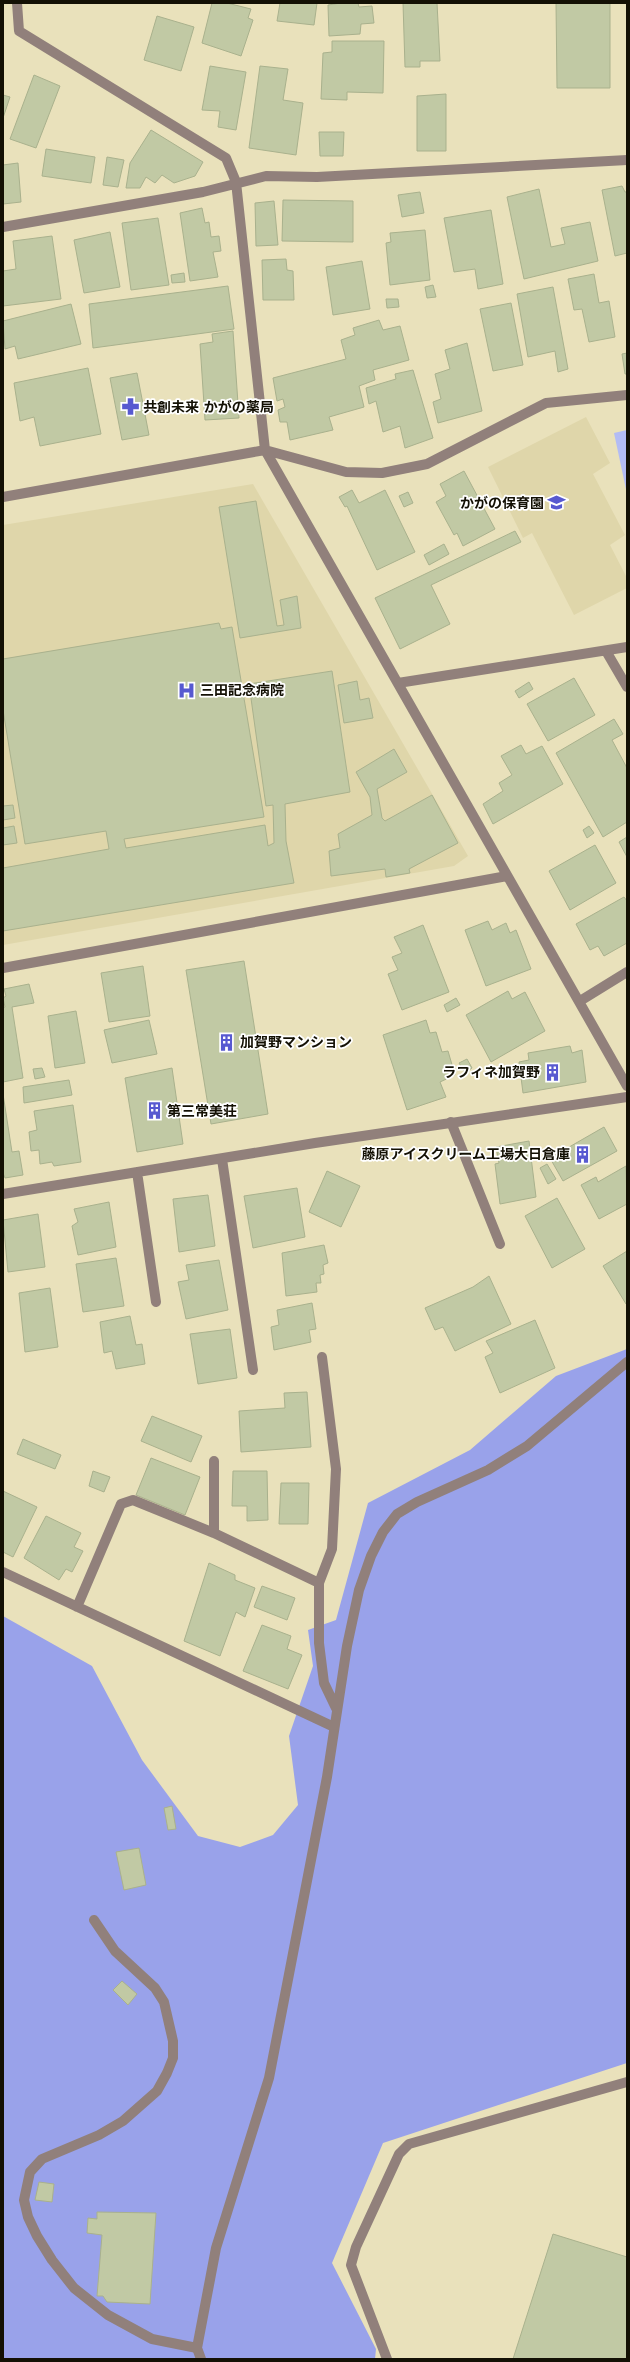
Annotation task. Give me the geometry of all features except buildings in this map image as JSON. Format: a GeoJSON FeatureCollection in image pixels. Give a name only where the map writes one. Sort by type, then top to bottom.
{"type":"FeatureCollection","features":[{"type":"Feature","properties":{"kind":"street"},"geometry":{"type":"LineString","coordinates":[[17,3],[19,30],[226,158],[236,182],[265,450],[627,1086]]}},
{"type":"Feature","properties":{"kind":"street"},"geometry":{"type":"LineString","coordinates":[[3,227],[203,192],[236,182],[266,176],[317,177],[627,160]]}},
{"type":"Feature","properties":{"kind":"street"},"geometry":{"type":"LineString","coordinates":[[3,496],[265,450],[346,472],[382,473],[427,464],[546,403],[627,395]]}},
{"type":"Feature","properties":{"kind":"street"},"geometry":{"type":"LineString","coordinates":[[398,683],[627,647]]}},
{"type":"Feature","properties":{"kind":"street"},"geometry":{"type":"LineString","coordinates":[[606,651],[627,687]]}},
{"type":"Feature","properties":{"kind":"street"},"geometry":{"type":"LineString","coordinates":[[3,968],[507,876]]}},
{"type":"Feature","properties":{"kind":"street"},"geometry":{"type":"LineString","coordinates":[[580,1001],[627,972]]}},
{"type":"Feature","properties":{"kind":"street"},"geometry":{"type":"LineString","coordinates":[[3,1194],[222,1160],[315,1143],[627,1096]]}},
{"type":"Feature","properties":{"kind":"street"},"geometry":{"type":"LineString","coordinates":[[451,1122],[500,1244]]}},
{"type":"Feature","properties":{"kind":"street"},"geometry":{"type":"LineString","coordinates":[[222,1160],[253,1370]]}},
{"type":"Feature","properties":{"kind":"street"},"geometry":{"type":"LineString","coordinates":[[137,1172],[156,1302]]}},
{"type":"Feature","properties":{"kind":"street"},"geometry":{"type":"LineString","coordinates":[[322,1357],[336,1469],[332,1549],[319,1583],[319,1643],[324,1683],[336,1708]]}},
{"type":"Feature","properties":{"kind":"street"},"geometry":{"type":"LineString","coordinates":[[197,2359],[197,2348],[216,2248],[269,2078],[288,1987],[334,1727],[336,1708],[359,1590],[371,1556],[384,1532],[397,1514],[417,1502],[488,1470],[528,1446],[627,1362]]}},
{"type":"Feature","properties":{"kind":"street"},"geometry":{"type":"LineString","coordinates":[[214,1461],[214,1533]]}},
{"type":"Feature","properties":{"kind":"street"},"geometry":{"type":"LineString","coordinates":[[77,1607],[121,1504],[132,1500],[214,1533],[319,1583]]}},
{"type":"Feature","properties":{"kind":"street"},"geometry":{"type":"LineString","coordinates":[[3,1572],[334,1727]]}},
{"type":"Feature","properties":{"kind":"street"},"geometry":{"type":"LineString","coordinates":[[94,1920],[115,1951],[155,1988],[164,2002],[173,2041],[173,2058],[167,2073],[157,2090],[123,2121],[99,2135],[42,2159],[30,2172],[24,2200],[28,2217],[37,2236],[52,2260],[74,2288],[108,2315],[152,2338],[197,2348]]}},
{"type":"Feature","properties":{"kind":"street"},"geometry":{"type":"LineString","coordinates":[[387,2359],[351,2265],[356,2247],[399,2154],[409,2144],[627,2082]]}},
{"type":"Feature","properties":{"kind":"street"},"geometry":{"type":"LineString","coordinates":[[197,2348],[201,2359]]}},
{"type":"Feature","properties":{"kind":"shaded area","name":"かがの保育園"},"geometry":{"type":"Polygon","coordinates":[[[586,417],[610,463],[593,474],[625,535],[610,545],[627,578],[627,588],[574,615],[532,533],[523,538],[488,467],[586,417]]]}},
{"type":"Feature","properties":{"kind":"shaded area"},"geometry":{"type":"Polygon","coordinates":[[[627,430],[627,494],[614,433],[627,430]]]}},
{"type":"Feature","properties":{"kind":"shaded area","name":"三田記念病院"},"geometry":{"type":"Polygon","coordinates":[[[253,484],[468,856],[454,866],[3,945],[3,525],[253,484]]]}},
{"type":"Feature","properties":{"kind":"shaded area"},"geometry":{"type":"Polygon","coordinates":[[[627,1349],[627,2063],[383,2143],[332,2263],[376,2349],[375,2359],[3,2359],[3,1616],[92,1666],[142,1760],[198,1836],[240,1847],[273,1835],[298,1805],[289,1736],[313,1666],[308,1630],[336,1620],[368,1503],[470,1450],[556,1376],[627,1349]]]}},
{"type":"Feature","properties":{"kind":"place","name":"共創未来 かがの薬局"},"geometry":{"type":"Point","coordinates":[130,407]}},
{"type":"Feature","properties":{"kind":"place","name":"かがの保育園"},"geometry":{"type":"Point","coordinates":[557,503]}},
{"type":"Feature","properties":{"kind":"place","name":"三田記念病院"},"geometry":{"type":"Point","coordinates":[187,690]}},
{"type":"Feature","properties":{"kind":"place","name":"加賀野マンション"},"geometry":{"type":"Point","coordinates":[227,1042]}},
{"type":"Feature","properties":{"kind":"place","name":"ラフィネ加賀野"},"geometry":{"type":"Point","coordinates":[553,1072]}},
{"type":"Feature","properties":{"kind":"place","name":"第三常美荘"},"geometry":{"type":"Point","coordinates":[154,1111]}},
{"type":"Feature","properties":{"kind":"place","name":"藤原アイスクリーム工場大日倉庫"},"geometry":{"type":"Point","coordinates":[583,1154]}}]}
